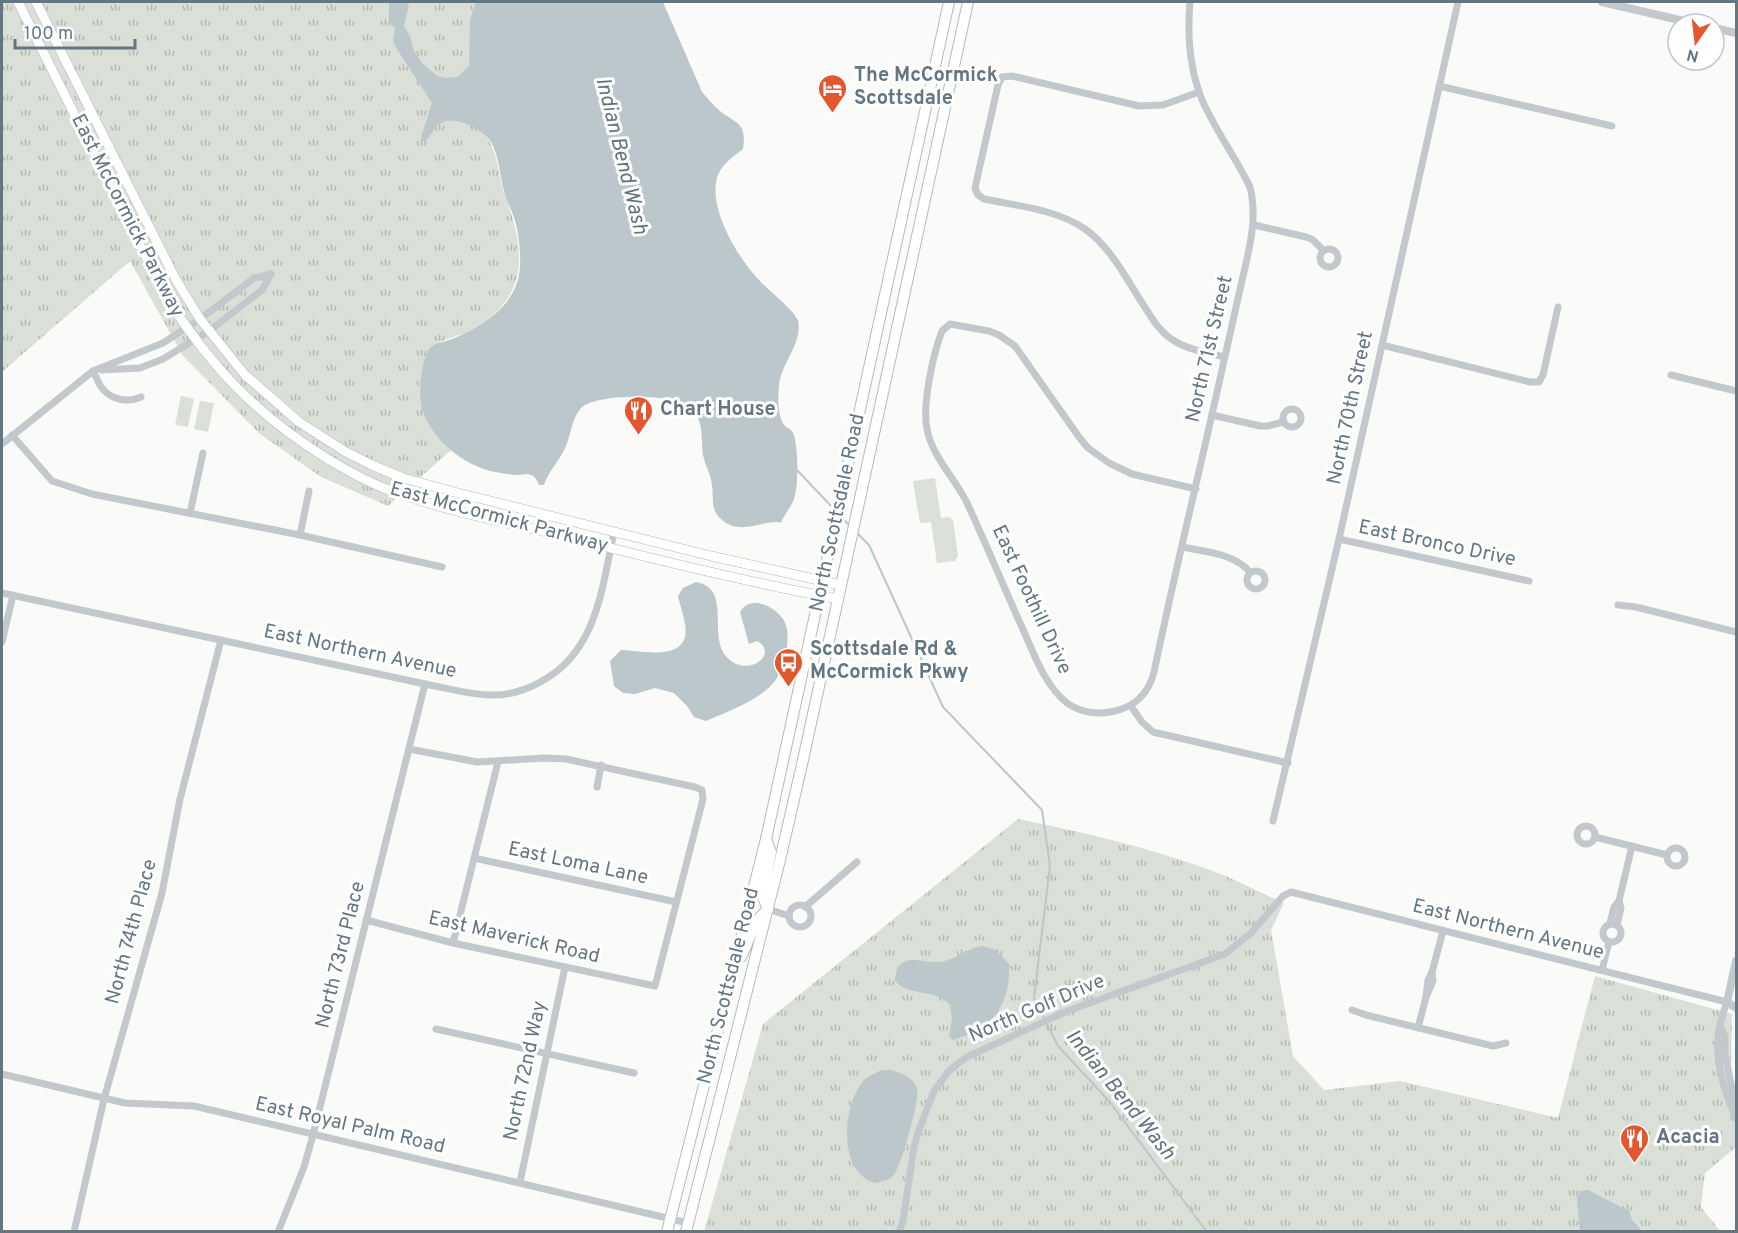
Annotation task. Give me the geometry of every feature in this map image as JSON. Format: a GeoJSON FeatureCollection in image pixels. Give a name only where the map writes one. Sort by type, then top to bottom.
{"type":"FeatureCollection","features":[{"type":"Feature","properties":{"kind":"main road","name":"East McCormick Parkway"},"geometry":{"type":"LineString","coordinates":[[18,2],[161,287],[186,328],[234,387],[294,438],[365,480],[399,494],[450,509],[610,548],[838,600]]}},
{"type":"Feature","properties":{"kind":"main road","name":"East McCormick Parkway"},"geometry":{"type":"LineString","coordinates":[[36,2],[176,280],[200,319],[245,375],[299,422],[346,452],[403,478],[614,532],[823,582],[841,583]]}},
{"type":"Feature","properties":{"kind":"main road","name":"North Scottsdale Road"},"geometry":{"type":"LineString","coordinates":[[667,1232],[766,839],[949,2]]}},
{"type":"Feature","properties":{"kind":"main road","name":"North Scottsdale Road"},"geometry":{"type":"LineString","coordinates":[[687,1227],[804,760],[968,2]]}},
{"type":"Feature","properties":{"kind":"main road"},"geometry":{"type":"LineString","coordinates":[[337,465],[346,452]]}},
{"type":"Feature","properties":{"kind":"main road"},"geometry":{"type":"LineString","coordinates":[[732,973],[750,941],[755,922],[768,909],[762,895],[771,852],[766,839]]}},
{"type":"Feature","properties":{"kind":"street","name":"North 71st Street"},"geometry":{"type":"LineString","coordinates":[[1131,706],[1142,696],[1152,680],[1254,225],[1250,187],[1204,104],[1193,75],[1190,52],[1190,2]]}},
{"type":"Feature","properties":{"kind":"street","name":"North 70th Street"},"geometry":{"type":"LineString","coordinates":[[1273,820],[1339,539],[1458,2]]}},
{"type":"Feature","properties":{"kind":"street"},"geometry":{"type":"LineString","coordinates":[[1602,2],[1631,5],[1666,15]]}},
{"type":"Feature","properties":{"kind":"street"},"geometry":{"type":"LineString","coordinates":[[1199,92],[1163,105],[1139,105],[1012,76],[1002,77],[998,85],[975,188],[978,195],[984,199],[1055,216],[1085,230],[1097,239],[1109,253],[1154,320],[1171,339],[1194,350],[1225,357]]}},
{"type":"Feature","properties":{"kind":"street"},"geometry":{"type":"LineString","coordinates":[[1439,86],[1612,126]]}},
{"type":"Feature","properties":{"kind":"street"},"geometry":{"type":"LineString","coordinates":[[1254,225],[1312,239],[1323,250]]}},
{"type":"Feature","properties":{"kind":"street"},"geometry":{"type":"LineString","coordinates":[[2,444],[93,370],[163,343],[200,319],[254,278],[271,274],[262,290],[209,331],[163,359],[140,368],[93,370]]}},
{"type":"Feature","properties":{"kind":"street"},"geometry":{"type":"LineString","coordinates":[[1382,345],[1530,382],[1539,382],[1543,375],[1558,307]]}},
{"type":"Feature","properties":{"kind":"street","name":"East Foothill Drive"},"geometry":{"type":"LineString","coordinates":[[1131,706],[1109,713],[1083,711],[1066,702],[1052,685],[1033,650],[967,503],[930,442],[925,410],[940,337],[946,327],[956,324],[989,331],[1016,346],[1079,437],[1088,448],[1108,464],[1132,474],[1196,489]]}},
{"type":"Feature","properties":{"kind":"street"},"geometry":{"type":"LineString","coordinates":[[93,370],[102,388],[116,398],[130,402],[141,397]]}},
{"type":"Feature","properties":{"kind":"street"},"geometry":{"type":"LineString","coordinates":[[1671,375],[1737,391]]}},
{"type":"Feature","properties":{"kind":"street"},"geometry":{"type":"LineString","coordinates":[[1212,415],[1260,426],[1283,422]]}},
{"type":"Feature","properties":{"kind":"street"},"geometry":{"type":"LineString","coordinates":[[12,435],[52,481],[92,494],[300,535],[442,567]]}},
{"type":"Feature","properties":{"kind":"street"},"geometry":{"type":"LineString","coordinates":[[190,513],[203,453]]}},
{"type":"Feature","properties":{"kind":"street"},"geometry":{"type":"LineString","coordinates":[[300,535],[309,491]]}},
{"type":"Feature","properties":{"kind":"street","name":"East Northern Avenue"},"geometry":{"type":"LineString","coordinates":[[2,593],[425,684],[474,693],[501,694],[530,688],[557,672],[577,652],[586,639],[599,598],[614,532]]}},
{"type":"Feature","properties":{"kind":"street","name":"East Bronco Drive"},"geometry":{"type":"LineString","coordinates":[[1339,539],[1529,581]]}},
{"type":"Feature","properties":{"kind":"street"},"geometry":{"type":"LineString","coordinates":[[1182,547],[1238,561],[1250,572]]}},
{"type":"Feature","properties":{"kind":"street"},"geometry":{"type":"LineString","coordinates":[[2,642],[13,595]]}},
{"type":"Feature","properties":{"kind":"street"},"geometry":{"type":"LineString","coordinates":[[1618,605],[1636,607],[1737,632]]}},
{"type":"Feature","properties":{"kind":"street","name":"North 74th Place"},"geometry":{"type":"LineString","coordinates":[[74,1232],[104,1099],[162,893],[180,799],[221,640]]}},
{"type":"Feature","properties":{"kind":"street","name":"North 73rd Place"},"geometry":{"type":"LineString","coordinates":[[278,1232],[304,1167],[313,1135],[425,684]]}},
{"type":"Feature","properties":{"kind":"street"},"geometry":{"type":"LineString","coordinates":[[1131,706],[1142,722],[1154,732],[1288,763]]}},
{"type":"Feature","properties":{"kind":"street"},"geometry":{"type":"LineString","coordinates":[[409,749],[458,760],[498,762],[555,758],[601,765],[702,790],[703,799],[676,902]]}},
{"type":"Feature","properties":{"kind":"street"},"geometry":{"type":"LineString","coordinates":[[453,943],[498,762]]}},
{"type":"Feature","properties":{"kind":"street"},"geometry":{"type":"LineString","coordinates":[[597,787],[601,765]]}},
{"type":"Feature","properties":{"kind":"street"},"geometry":{"type":"LineString","coordinates":[[1595,837],[1667,855]]}},
{"type":"Feature","properties":{"kind":"street"},"geometry":{"type":"LineString","coordinates":[[1614,924],[1605,926],[1602,932],[1604,938],[1610,942],[1620,937],[1621,930],[1614,924],[1614,907],[1619,900],[1632,846]]}},
{"type":"Feature","properties":{"kind":"street","name":"East Loma Lane"},"geometry":{"type":"LineString","coordinates":[[474,858],[676,902]]}},
{"type":"Feature","properties":{"kind":"street"},"geometry":{"type":"LineString","coordinates":[[789,916],[794,907],[805,907],[857,862]]}},
{"type":"Feature","properties":{"kind":"street","name":"East Northern Avenue"},"geometry":{"type":"LineString","coordinates":[[1283,896],[1291,892],[1298,893],[1726,1002]]}},
{"type":"Feature","properties":{"kind":"street","name":"North Golf Drive"},"geometry":{"type":"LineString","coordinates":[[899,1232],[903,1221],[914,1146],[934,1091],[948,1072],[967,1057],[1065,1012],[1225,954],[1251,933],[1283,896]]}},
{"type":"Feature","properties":{"kind":"street","name":"East Maverick Road"},"geometry":{"type":"LineString","coordinates":[[366,920],[453,943],[655,986],[676,902]]}},
{"type":"Feature","properties":{"kind":"street"},"geometry":{"type":"LineString","coordinates":[[768,909],[789,916],[794,925],[804,927],[811,915],[805,907]]}},
{"type":"Feature","properties":{"kind":"street"},"geometry":{"type":"LineString","coordinates":[[1418,1028],[1426,997],[1433,981],[1432,972],[1443,931]]}},
{"type":"Feature","properties":{"kind":"street"},"geometry":{"type":"LineString","coordinates":[[1602,970],[1610,942]]}},
{"type":"Feature","properties":{"kind":"street"},"geometry":{"type":"LineString","coordinates":[[1737,961],[1718,1037],[1719,1065],[1727,1100],[1737,1118]]}},
{"type":"Feature","properties":{"kind":"street","name":"North 72nd Way"},"geometry":{"type":"LineString","coordinates":[[520,1182],[565,967]]}},
{"type":"Feature","properties":{"kind":"street"},"geometry":{"type":"LineString","coordinates":[[1726,1002],[1737,1000]]}},
{"type":"Feature","properties":{"kind":"street"},"geometry":{"type":"LineString","coordinates":[[1726,1002],[1737,1008]]}},
{"type":"Feature","properties":{"kind":"street"},"geometry":{"type":"LineString","coordinates":[[1352,1010],[1366,1016],[1493,1046],[1506,1043]]}},
{"type":"Feature","properties":{"kind":"street"},"geometry":{"type":"LineString","coordinates":[[436,1029],[634,1073]]}},
{"type":"Feature","properties":{"kind":"street","name":"East Royal Palm Road"},"geometry":{"type":"LineString","coordinates":[[2,1074],[125,1103],[194,1106],[520,1182],[670,1219],[687,1227]]}},
{"type":"Feature","properties":{"kind":"green space"},"geometry":{"type":"Polygon","coordinates":[[[2,2],[523,2],[485,135],[496,157],[503,191],[513,219],[519,257],[517,274],[512,290],[503,305],[488,319],[469,331],[434,345],[428,353],[424,362],[423,406],[435,432],[451,450],[388,506],[321,477],[260,434],[183,356],[130,261],[2,372],[2,2]]]}},
{"type":"Feature","properties":{"kind":"green space"},"geometry":{"type":"Polygon","coordinates":[[[181,396],[194,399],[188,427],[175,425],[181,396]]]}},
{"type":"Feature","properties":{"kind":"green space"},"geometry":{"type":"Polygon","coordinates":[[[200,401],[214,403],[208,432],[194,429],[200,401]]]}},
{"type":"Feature","properties":{"kind":"green space"},"geometry":{"type":"Polygon","coordinates":[[[935,478],[941,518],[949,517],[953,520],[958,556],[955,561],[937,563],[931,522],[920,523],[913,481],[935,478]]]}},
{"type":"Feature","properties":{"kind":"green space"},"geometry":{"type":"Polygon","coordinates":[[[1018,819],[1092,835],[1165,855],[1222,875],[1284,903],[1271,930],[1293,1056],[1324,1090],[1400,1081],[1558,1118],[1595,976],[1732,1014],[1731,1082],[1736,1095],[1736,1147],[1705,1173],[1701,1207],[1720,1231],[704,1232],[763,1024],[1018,819]]]}},
{"type":"Feature","properties":{"kind":"water"},"geometry":{"type":"Polygon","coordinates":[[[389,2],[409,2],[404,26],[410,36],[414,51],[422,63],[437,76],[446,78],[457,77],[469,66],[470,19],[477,2],[663,2],[702,92],[742,129],[743,149],[722,167],[718,175],[715,188],[720,217],[734,246],[752,272],[798,321],[797,337],[780,378],[781,417],[782,422],[794,435],[797,467],[794,499],[781,523],[737,527],[721,519],[715,512],[698,418],[691,408],[683,403],[654,397],[618,397],[589,403],[578,412],[564,451],[544,485],[539,485],[529,474],[515,475],[495,472],[472,464],[451,450],[433,431],[421,403],[421,377],[428,352],[436,344],[473,329],[503,307],[516,287],[519,275],[519,243],[496,153],[487,137],[470,125],[449,121],[440,123],[425,142],[423,141],[421,137],[432,103],[395,46],[393,40],[395,29],[389,21],[389,2]]]}},
{"type":"Feature","properties":{"kind":"water"},"geometry":{"type":"Polygon","coordinates":[[[696,582],[707,586],[713,593],[717,603],[721,647],[734,663],[742,666],[750,665],[763,658],[765,652],[763,646],[757,641],[749,644],[740,612],[750,604],[768,606],[779,614],[786,625],[788,642],[779,675],[768,688],[752,700],[706,721],[694,717],[674,693],[655,688],[635,694],[623,693],[614,686],[610,661],[621,650],[665,652],[681,644],[685,636],[685,623],[678,596],[683,588],[696,582]]]}},
{"type":"Feature","properties":{"kind":"water"},"geometry":{"type":"Polygon","coordinates":[[[982,946],[996,950],[1009,964],[1007,992],[996,1013],[988,1022],[967,1035],[953,1040],[949,1037],[952,1018],[950,1005],[936,996],[906,989],[900,985],[895,980],[897,968],[911,960],[943,961],[982,946]]]}},
{"type":"Feature","properties":{"kind":"water"},"geometry":{"type":"Polygon","coordinates":[[[882,1070],[898,1072],[908,1077],[915,1084],[917,1095],[911,1128],[897,1169],[890,1179],[875,1183],[863,1176],[854,1165],[849,1152],[847,1136],[848,1120],[857,1090],[865,1079],[882,1070]]]}},
{"type":"Feature","properties":{"kind":"water"},"geometry":{"type":"Polygon","coordinates":[[[1588,1190],[1629,1211],[1632,1220],[1642,1231],[1580,1231],[1577,1197],[1581,1191],[1588,1190]]]}},
{"type":"Feature","properties":{"kind":"waterway","name":"Indian Bend Wash"},"geometry":{"type":"LineString","coordinates":[[795,468],[834,509]]}},
{"type":"Feature","properties":{"kind":"waterway","name":"Indian Bend Wash"},"geometry":{"type":"LineString","coordinates":[[840,516],[851,527]]}},
{"type":"Feature","properties":{"kind":"waterway","name":"Indian Bend Wash"},"geometry":{"type":"LineString","coordinates":[[857,533],[869,545],[943,707],[1042,810],[1050,866],[1034,998],[1058,1046],[1109,1101],[1207,1232]]}},
{"type":"Feature","properties":{"kind":"place","name":"The McCormick Scottsdale"},"geometry":{"type":"Point","coordinates":[833,114]}},
{"type":"Feature","properties":{"kind":"place","name":"Chart House"},"geometry":{"type":"Point","coordinates":[639,436]}},
{"type":"Feature","properties":{"kind":"place","name":"Scottsdale Rd & McCormick Pkwy"},"geometry":{"type":"Point","coordinates":[789,688]}},
{"type":"Feature","properties":{"kind":"place","name":"Acacia"},"geometry":{"type":"Point","coordinates":[1635,1164]}}]}
